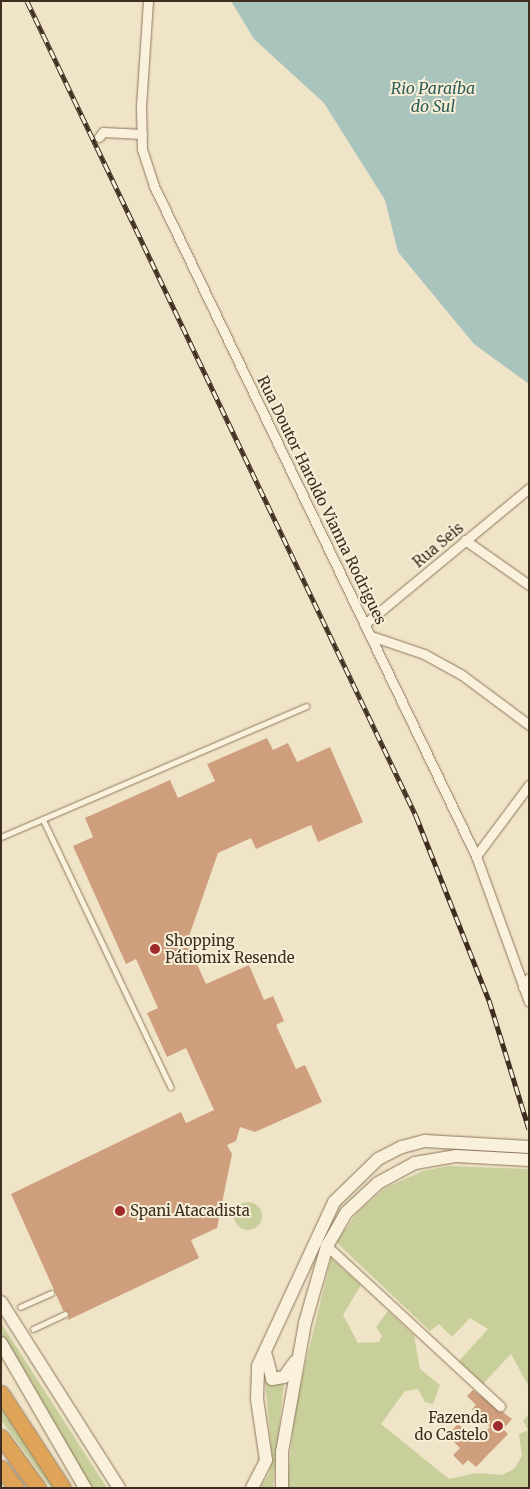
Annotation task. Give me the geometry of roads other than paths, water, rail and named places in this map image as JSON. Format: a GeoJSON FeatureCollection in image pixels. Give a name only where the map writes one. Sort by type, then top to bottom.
{"type":"FeatureCollection","features":[{"type":"Feature","properties":{"kind":"highway"},"geometry":{"type":"LineString","coordinates":[[1,1393],[63,1488]]}},
{"type":"Feature","properties":{"kind":"highway"},"geometry":{"type":"LineString","coordinates":[[1,1437],[38,1488]]}},
{"type":"Feature","properties":{"kind":"highway"},"geometry":{"type":"LineString","coordinates":[[1,1468],[16,1488]]}},
{"type":"Feature","properties":{"kind":"main road"},"geometry":{"type":"LineString","coordinates":[[252,1488],[266,1460],[256,1381],[265,1347],[322,1222],[349,1182],[378,1159],[425,1141],[529,1147]]}},
{"type":"Feature","properties":{"kind":"main road"},"geometry":{"type":"LineString","coordinates":[[282,1488],[282,1452],[298,1356],[328,1246],[363,1194],[397,1171],[434,1159],[506,1158],[529,1160]]}},
{"type":"Feature","properties":{"kind":"main road"},"geometry":{"type":"LineString","coordinates":[[1,1302],[118,1488]]}},
{"type":"Feature","properties":{"kind":"main road"},"geometry":{"type":"LineString","coordinates":[[1,1342],[85,1488]]}},
{"type":"Feature","properties":{"kind":"main road"},"geometry":{"type":"LineString","coordinates":[[265,1347],[272,1379],[288,1374],[298,1356]]}},
{"type":"Feature","properties":{"kind":"street","name":"Rua Doutor Haroldo Vianna Rodrigues"},"geometry":{"type":"LineString","coordinates":[[148,1],[142,134],[154,186],[374,637],[476,856],[529,1002]]}},
{"type":"Feature","properties":{"kind":"street"},"geometry":{"type":"LineString","coordinates":[[99,137],[103,132],[142,134]]}},
{"type":"Feature","properties":{"kind":"street","name":"Rua Seis"},"geometry":{"type":"LineString","coordinates":[[366,623],[529,488]]}},
{"type":"Feature","properties":{"kind":"street"},"geometry":{"type":"LineString","coordinates":[[465,540],[529,584]]}},
{"type":"Feature","properties":{"kind":"street"},"geometry":{"type":"LineString","coordinates":[[374,637],[424,654],[462,675],[529,725]]}},
{"type":"Feature","properties":{"kind":"street"},"geometry":{"type":"LineString","coordinates":[[476,856],[529,785]]}},
{"type":"Feature","properties":{"kind":"street"},"geometry":{"type":"LineString","coordinates":[[523,987],[529,978]]}},
{"type":"Feature","properties":{"kind":"street"},"geometry":{"type":"LineString","coordinates":[[328,1246],[500,1406]]}},
{"type":"Feature","properties":{"kind":"lane"},"geometry":{"type":"LineString","coordinates":[[1,837],[306,706]]}},
{"type":"Feature","properties":{"kind":"lane"},"geometry":{"type":"LineString","coordinates":[[43,819],[171,1087]]}},
{"type":"Feature","properties":{"kind":"lane"},"geometry":{"type":"LineString","coordinates":[[20,1308],[51,1293]]}},
{"type":"Feature","properties":{"kind":"lane"},"geometry":{"type":"LineString","coordinates":[[33,1329],[65,1314]]}},
{"type":"Feature","properties":{"kind":"water","name":"Rio Paraíba do Sul"},"geometry":{"type":"Polygon","coordinates":[[[231,1],[529,1],[529,384],[474,344],[398,252],[385,200],[324,103],[254,39],[231,1]]]}},
{"type":"Feature","properties":{"kind":"railway"},"geometry":{"type":"LineString","coordinates":[[27,1],[416,816],[489,1000],[529,1129]]}},
{"type":"Feature","properties":{"kind":"place","name":"Shopping Pátiomix Resende"},"geometry":{"type":"Point","coordinates":[155,949]}},
{"type":"Feature","properties":{"kind":"place","name":"Spani Atacadista"},"geometry":{"type":"Point","coordinates":[120,1211]}},
{"type":"Feature","properties":{"kind":"place","name":"Fazenda do Castelo"},"geometry":{"type":"Point","coordinates":[498,1426]}}]}
